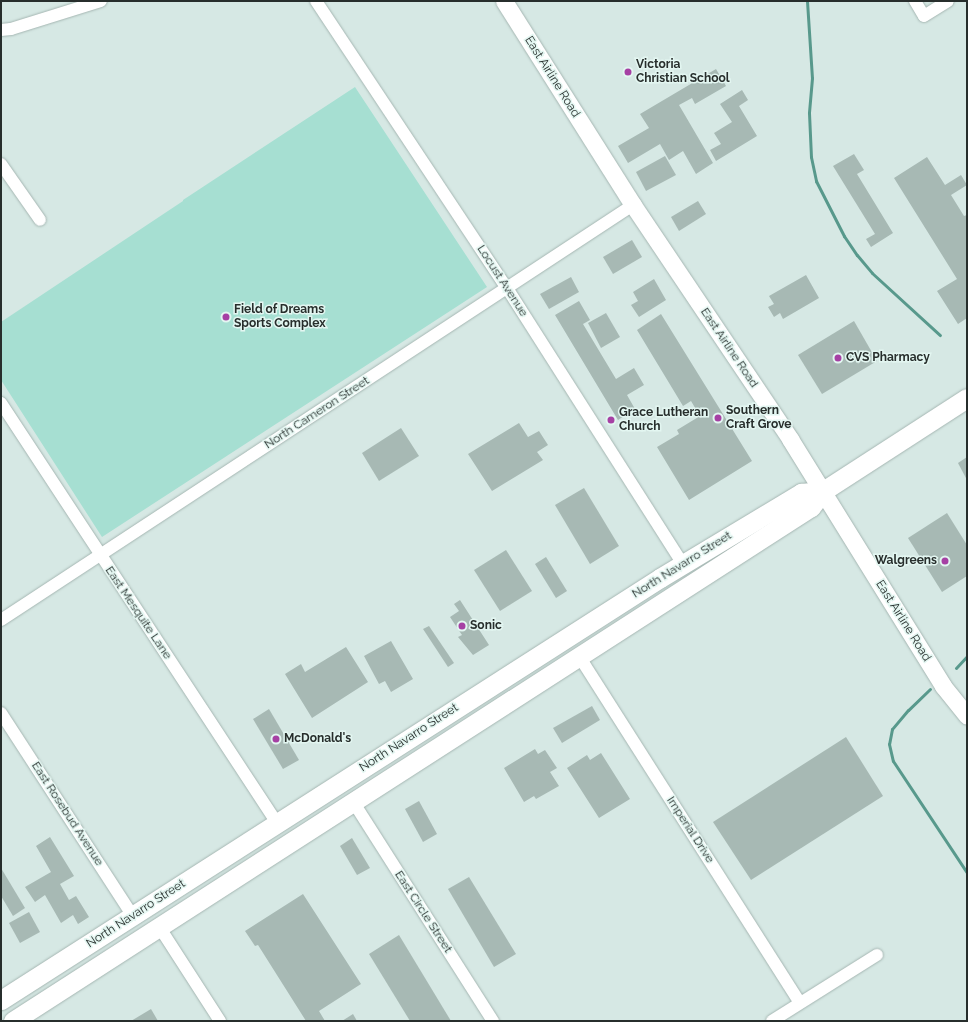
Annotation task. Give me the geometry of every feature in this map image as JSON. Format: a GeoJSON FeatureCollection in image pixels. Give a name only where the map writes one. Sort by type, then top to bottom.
{"type":"FeatureCollection","features":[{"type":"Feature","properties":{"kind":"main road","name":"East Airline Road"},"geometry":{"type":"LineString","coordinates":[[504,1],[633,205],[790,439],[943,686],[967,716]]}},
{"type":"Feature","properties":{"kind":"main road","name":"North Navarro Street"},"geometry":{"type":"LineString","coordinates":[[13,1021],[160,928],[811,507],[823,491],[967,398]]}},
{"type":"Feature","properties":{"kind":"main road","name":"North Navarro Street"},"geometry":{"type":"LineString","coordinates":[[3,995],[133,916],[330,788],[682,564],[801,493],[823,491]]}},
{"type":"Feature","properties":{"kind":"main road"},"geometry":{"type":"LineString","coordinates":[[160,928],[157,921],[158,916],[163,911],[323,805],[330,788]]}},
{"type":"Feature","properties":{"kind":"main road"},"geometry":{"type":"LineString","coordinates":[[46,1000],[56,984],[135,929],[136,923],[133,916]]}},
{"type":"Feature","properties":{"kind":"street"},"geometry":{"type":"LineString","coordinates":[[1,30],[11,29],[101,1]]}},
{"type":"Feature","properties":{"kind":"street","name":"Locust Avenue"},"geometry":{"type":"LineString","coordinates":[[316,1],[507,288],[682,564]]}},
{"type":"Feature","properties":{"kind":"street"},"geometry":{"type":"LineString","coordinates":[[915,1],[924,16],[948,1]]}},
{"type":"Feature","properties":{"kind":"street"},"geometry":{"type":"LineString","coordinates":[[1,164],[40,220]]}},
{"type":"Feature","properties":{"kind":"street","name":"North Cameron Street"},"geometry":{"type":"LineString","coordinates":[[1,620],[633,205]]}},
{"type":"Feature","properties":{"kind":"street","name":"East Mesquite Lane"},"geometry":{"type":"LineString","coordinates":[[1,403],[100,556],[277,823]]}},
{"type":"Feature","properties":{"kind":"street","name":"Imperial Drive"},"geometry":{"type":"LineString","coordinates":[[579,656],[800,1003]]}},
{"type":"Feature","properties":{"kind":"street","name":"East Rosebud Avenue"},"geometry":{"type":"LineString","coordinates":[[1,713],[133,916]]}},
{"type":"Feature","properties":{"kind":"street","name":"East Circle Street"},"geometry":{"type":"LineString","coordinates":[[354,803],[493,1021]]}},
{"type":"Feature","properties":{"kind":"street"},"geometry":{"type":"LineString","coordinates":[[160,928],[220,1021]]}},
{"type":"Feature","properties":{"kind":"street"},"geometry":{"type":"LineString","coordinates":[[772,1021],[877,955]]}},
{"type":"Feature","properties":{"kind":"green space","name":"Field of Dreams Sports Complex"},"geometry":{"type":"Polygon","coordinates":[[[355,87],[487,287],[102,537],[1,380],[1,322],[355,87]]]}},
{"type":"Feature","properties":{"kind":"building"},"geometry":{"type":"Polygon","coordinates":[[[716,69],[726,86],[695,104],[692,98],[679,105],[713,163],[696,174],[683,151],[669,160],[660,144],[628,163],[618,146],[649,128],[640,114],[716,69]]]}},
{"type":"Feature","properties":{"kind":"building"},"geometry":{"type":"Polygon","coordinates":[[[742,90],[748,100],[739,106],[757,136],[716,161],[710,150],[721,144],[714,133],[732,122],[720,104],[742,90]]]}},
{"type":"Feature","properties":{"kind":"building"},"geometry":{"type":"Polygon","coordinates":[[[854,154],[864,170],[857,174],[893,233],[871,247],[866,239],[875,234],[833,166],[854,154]]]}},
{"type":"Feature","properties":{"kind":"building"},"geometry":{"type":"Polygon","coordinates":[[[665,156],[676,175],[646,191],[636,172],[665,156]]]}},
{"type":"Feature","properties":{"kind":"building"},"geometry":{"type":"Polygon","coordinates":[[[927,157],[945,185],[961,175],[967,185],[951,195],[964,216],[967,215],[967,318],[958,324],[937,291],[957,279],[894,178],[927,157]]]}},
{"type":"Feature","properties":{"kind":"building"},"geometry":{"type":"Polygon","coordinates":[[[698,201],[706,214],[679,231],[671,217],[698,201]]]}},
{"type":"Feature","properties":{"kind":"building"},"geometry":{"type":"Polygon","coordinates":[[[632,240],[642,257],[613,274],[603,257],[632,240]]]}},
{"type":"Feature","properties":{"kind":"building"},"geometry":{"type":"Polygon","coordinates":[[[806,275],[819,298],[783,319],[780,313],[774,317],[768,307],[774,304],[769,296],[806,275]]]}},
{"type":"Feature","properties":{"kind":"building"},"geometry":{"type":"Polygon","coordinates":[[[571,277],[579,292],[549,309],[540,294],[571,277]]]}},
{"type":"Feature","properties":{"kind":"building"},"geometry":{"type":"Polygon","coordinates":[[[654,279],[666,300],[639,317],[631,305],[638,301],[633,292],[654,279]]]}},
{"type":"Feature","properties":{"kind":"building"},"geometry":{"type":"Polygon","coordinates":[[[579,301],[590,320],[583,324],[616,379],[634,368],[644,385],[627,395],[635,409],[618,420],[555,315],[579,301]]]}},
{"type":"Feature","properties":{"kind":"building"},"geometry":{"type":"Polygon","coordinates":[[[606,313],[620,337],[601,348],[588,323],[606,313]]]}},
{"type":"Feature","properties":{"kind":"building"},"geometry":{"type":"Polygon","coordinates":[[[661,314],[752,461],[689,500],[657,447],[679,434],[677,430],[700,416],[691,401],[683,406],[637,330],[661,314]]]}},
{"type":"Feature","properties":{"kind":"building","name":"CVS Pharmacy"},"geometry":{"type":"Polygon","coordinates":[[[854,321],[877,361],[822,394],[798,355],[854,321]]]}},
{"type":"Feature","properties":{"kind":"building"},"geometry":{"type":"Polygon","coordinates":[[[519,423],[528,437],[539,431],[548,445],[537,452],[543,460],[492,491],[468,454],[519,423]]]}},
{"type":"Feature","properties":{"kind":"building"},"geometry":{"type":"Polygon","coordinates":[[[401,428],[419,456],[379,481],[362,453],[401,428]]]}},
{"type":"Feature","properties":{"kind":"building"},"geometry":{"type":"Polygon","coordinates":[[[967,457],[967,480],[958,463],[967,457]]]}},
{"type":"Feature","properties":{"kind":"building"},"geometry":{"type":"Polygon","coordinates":[[[584,488],[619,546],[590,564],[555,505],[584,488]]]}},
{"type":"Feature","properties":{"kind":"building","name":"Walgreens"},"geometry":{"type":"Polygon","coordinates":[[[947,513],[967,545],[967,576],[942,592],[908,538],[947,513]]]}},
{"type":"Feature","properties":{"kind":"building"},"geometry":{"type":"Polygon","coordinates":[[[506,550],[532,591],[500,611],[474,570],[506,550]]]}},
{"type":"Feature","properties":{"kind":"building"},"geometry":{"type":"Polygon","coordinates":[[[546,557],[567,591],[556,598],[535,564],[546,557]]]}},
{"type":"Feature","properties":{"kind":"building"},"geometry":{"type":"Polygon","coordinates":[[[460,600],[489,645],[473,655],[458,637],[462,635],[450,617],[459,611],[454,604],[460,600]]]}},
{"type":"Feature","properties":{"kind":"building"},"geometry":{"type":"Polygon","coordinates":[[[429,626],[454,663],[448,667],[423,629],[429,626]]]}},
{"type":"Feature","properties":{"kind":"building"},"geometry":{"type":"Polygon","coordinates":[[[391,641],[413,679],[391,692],[385,681],[379,684],[364,656],[391,641]]]}},
{"type":"Feature","properties":{"kind":"building"},"geometry":{"type":"Polygon","coordinates":[[[346,647],[368,682],[312,718],[285,674],[301,664],[305,672],[346,647]]]}},
{"type":"Feature","properties":{"kind":"building"},"geometry":{"type":"Polygon","coordinates":[[[592,706],[600,720],[562,743],[553,728],[592,706]]]}},
{"type":"Feature","properties":{"kind":"building","name":"McDonald's"},"geometry":{"type":"Polygon","coordinates":[[[269,709],[299,760],[283,769],[253,719],[269,709]]]}},
{"type":"Feature","properties":{"kind":"building"},"geometry":{"type":"Polygon","coordinates":[[[846,737],[883,796],[751,880],[713,822],[846,737]]]}},
{"type":"Feature","properties":{"kind":"building"},"geometry":{"type":"Polygon","coordinates":[[[535,749],[538,754],[545,750],[557,768],[550,772],[559,786],[536,799],[534,796],[524,802],[504,768],[535,749]]]}},
{"type":"Feature","properties":{"kind":"building"},"geometry":{"type":"Polygon","coordinates":[[[601,753],[630,799],[599,818],[567,768],[587,755],[590,760],[601,753]]]}},
{"type":"Feature","properties":{"kind":"building"},"geometry":{"type":"Polygon","coordinates":[[[419,801],[437,834],[423,842],[405,809],[419,801]]]}},
{"type":"Feature","properties":{"kind":"building"},"geometry":{"type":"Polygon","coordinates":[[[50,837],[74,876],[60,884],[69,900],[76,896],[89,917],[78,924],[73,915],[61,923],[45,895],[35,902],[25,887],[51,872],[36,846],[50,837]]]}},
{"type":"Feature","properties":{"kind":"building"},"geometry":{"type":"Polygon","coordinates":[[[352,838],[370,868],[357,875],[340,846],[352,838]]]}},
{"type":"Feature","properties":{"kind":"building"},"geometry":{"type":"Polygon","coordinates":[[[1,868],[25,908],[13,916],[1,896],[1,868]]]}},
{"type":"Feature","properties":{"kind":"building"},"geometry":{"type":"Polygon","coordinates":[[[469,877],[516,954],[494,967],[448,889],[469,877]]]}},
{"type":"Feature","properties":{"kind":"building"},"geometry":{"type":"Polygon","coordinates":[[[303,894],[361,984],[319,1011],[325,1021],[306,1021],[258,945],[255,946],[245,931],[303,894]]]}},
{"type":"Feature","properties":{"kind":"building"},"geometry":{"type":"Polygon","coordinates":[[[29,912],[40,932],[20,943],[9,923],[29,912]]]}},
{"type":"Feature","properties":{"kind":"building"},"geometry":{"type":"Polygon","coordinates":[[[399,935],[451,1021],[410,1021],[369,954],[399,935]]]}},
{"type":"Feature","properties":{"kind":"building"},"geometry":{"type":"Polygon","coordinates":[[[151,1009],[158,1021],[131,1021],[151,1009]]]}},
{"type":"Feature","properties":{"kind":"building"},"geometry":{"type":"Polygon","coordinates":[[[353,1014],[357,1021],[342,1021],[353,1014]]]}},
{"type":"Feature","properties":{"kind":"waterway"},"geometry":{"type":"LineString","coordinates":[[807,1],[812,78],[809,113],[811,157],[816,181],[844,236],[857,255],[872,273],[940,335]]}},
{"type":"Feature","properties":{"kind":"waterway"},"geometry":{"type":"LineString","coordinates":[[956,668],[967,656]]}},
{"type":"Feature","properties":{"kind":"waterway"},"geometry":{"type":"LineString","coordinates":[[930,689],[908,710],[892,729],[889,744],[893,761],[967,873]]}},
{"type":"Feature","properties":{"kind":"place","name":"Victoria Christian School"},"geometry":{"type":"Point","coordinates":[628,72]}},
{"type":"Feature","properties":{"kind":"place","name":"Field of Dreams Sports Complex"},"geometry":{"type":"Point","coordinates":[226,317]}},
{"type":"Feature","properties":{"kind":"place","name":"CVS Pharmacy"},"geometry":{"type":"Point","coordinates":[838,358]}},
{"type":"Feature","properties":{"kind":"place","name":"Southern Craft Grove"},"geometry":{"type":"Point","coordinates":[718,418]}},
{"type":"Feature","properties":{"kind":"place","name":"Grace Lutheran Church"},"geometry":{"type":"Point","coordinates":[611,420]}},
{"type":"Feature","properties":{"kind":"place","name":"Walgreens"},"geometry":{"type":"Point","coordinates":[945,561]}},
{"type":"Feature","properties":{"kind":"place","name":"Sonic"},"geometry":{"type":"Point","coordinates":[462,626]}},
{"type":"Feature","properties":{"kind":"place","name":"McDonald's"},"geometry":{"type":"Point","coordinates":[276,739]}}]}
